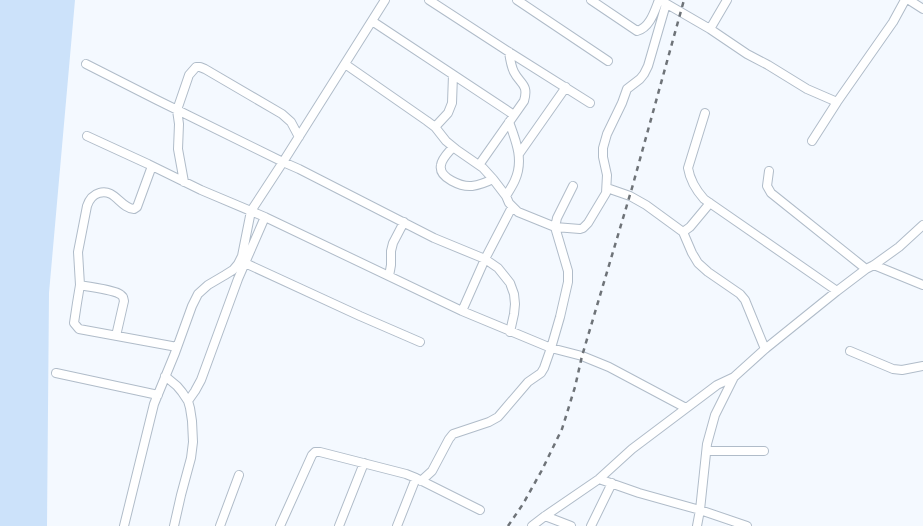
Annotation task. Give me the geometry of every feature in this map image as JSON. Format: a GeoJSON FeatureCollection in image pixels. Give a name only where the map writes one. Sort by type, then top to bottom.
{"type":"FeatureCollection","features":[{"type":"Feature","properties":{"kind":"street"},"geometry":{"type":"LineString","coordinates":[[124,526],[154,404],[192,306],[198,294],[208,285],[233,270],[238,264],[242,256],[251,211],[385,0]]}},
{"type":"Feature","properties":{"kind":"street"},"geometry":{"type":"LineString","coordinates":[[517,0],[608,61]]}},
{"type":"Feature","properties":{"kind":"street"},"geometry":{"type":"LineString","coordinates":[[591,0],[638,31],[642,30],[649,22],[662,1]]}},
{"type":"Feature","properties":{"kind":"street"},"geometry":{"type":"LineString","coordinates":[[710,29],[726,0]]}},
{"type":"Feature","properties":{"kind":"street"},"geometry":{"type":"LineString","coordinates":[[812,142],[837,102],[893,22],[905,0]]}},
{"type":"Feature","properties":{"kind":"street"},"geometry":{"type":"LineString","coordinates":[[909,0],[923,9]]}},
{"type":"Feature","properties":{"kind":"street"},"geometry":{"type":"LineString","coordinates":[[430,1],[590,103]]}},
{"type":"Feature","properties":{"kind":"street"},"geometry":{"type":"LineString","coordinates":[[345,64],[428,121],[446,141],[483,168],[506,196],[512,207],[518,212],[555,227],[580,229],[588,223],[606,193],[607,175],[602,157],[607,134],[627,89],[640,79],[648,66],[662,1]]}},
{"type":"Feature","properties":{"kind":"street"},"geometry":{"type":"LineString","coordinates":[[662,1],[710,29],[747,54],[807,88],[837,102]]}},
{"type":"Feature","properties":{"kind":"street"},"geometry":{"type":"LineString","coordinates":[[372,21],[453,75],[511,118],[519,154],[519,164],[515,179],[506,196]]}},
{"type":"Feature","properties":{"kind":"street"},"geometry":{"type":"LineString","coordinates":[[479,165],[524,101],[526,91],[514,72],[509,52]]}},
{"type":"Feature","properties":{"kind":"street"},"geometry":{"type":"LineString","coordinates":[[86,64],[299,169],[434,238],[485,259],[498,268],[510,283],[514,294],[514,314],[510,332]]}},
{"type":"Feature","properties":{"kind":"street"},"geometry":{"type":"LineString","coordinates":[[184,182],[178,149],[180,124],[177,110],[189,75],[196,67],[200,67],[282,114],[291,122],[299,137]]}},
{"type":"Feature","properties":{"kind":"street"},"geometry":{"type":"LineString","coordinates":[[435,127],[448,113],[452,103],[453,75]]}},
{"type":"Feature","properties":{"kind":"street"},"geometry":{"type":"LineString","coordinates":[[519,154],[566,87]]}},
{"type":"Feature","properties":{"kind":"street"},"geometry":{"type":"LineString","coordinates":[[705,113],[688,168],[689,176],[698,192],[704,199],[837,291]]}},
{"type":"Feature","properties":{"kind":"street"},"geometry":{"type":"LineString","coordinates":[[87,136],[201,190],[265,217],[462,311],[551,348],[582,356],[609,368],[686,408]]}},
{"type":"Feature","properties":{"kind":"street"},"geometry":{"type":"LineString","coordinates":[[453,146],[443,160],[441,166],[442,173],[460,184],[470,186],[493,179]]}},
{"type":"Feature","properties":{"kind":"street"},"geometry":{"type":"LineString","coordinates":[[152,166],[137,207],[134,210],[128,208],[105,191],[97,193],[89,200],[78,252],[80,285],[74,323],[79,329],[177,348]]}},
{"type":"Feature","properties":{"kind":"street"},"geometry":{"type":"LineString","coordinates":[[768,171],[767,186],[771,193],[866,269]]}},
{"type":"Feature","properties":{"kind":"street"},"geometry":{"type":"LineString","coordinates":[[397,526],[418,479],[432,471],[453,434],[490,422],[498,417],[528,382],[541,373],[544,368],[560,317],[568,282],[568,271],[555,227],[557,218],[573,186]]}},
{"type":"Feature","properties":{"kind":"street"},"geometry":{"type":"LineString","coordinates":[[607,188],[630,196],[646,205],[682,232],[698,263],[708,272],[740,294],[745,300],[765,349]]}},
{"type":"Feature","properties":{"kind":"street"},"geometry":{"type":"LineString","coordinates":[[682,232],[690,227],[710,203]]}},
{"type":"Feature","properties":{"kind":"street"},"geometry":{"type":"LineString","coordinates":[[462,311],[485,259],[512,207]]}},
{"type":"Feature","properties":{"kind":"street"},"geometry":{"type":"LineString","coordinates":[[188,402],[201,380],[238,279],[265,217]]}},
{"type":"Feature","properties":{"kind":"street"},"geometry":{"type":"LineString","coordinates":[[389,276],[391,251],[404,222]]}},
{"type":"Feature","properties":{"kind":"street"},"geometry":{"type":"LineString","coordinates":[[532,526],[599,479],[632,449],[717,385],[734,377],[765,349],[837,291],[899,247],[923,226]]}},
{"type":"Feature","properties":{"kind":"street"},"geometry":{"type":"LineString","coordinates":[[245,263],[420,342]]}},
{"type":"Feature","properties":{"kind":"street"},"geometry":{"type":"LineString","coordinates":[[874,265],[923,285]]}},
{"type":"Feature","properties":{"kind":"street"},"geometry":{"type":"LineString","coordinates":[[80,285],[118,293],[122,296],[124,301],[116,336]]}},
{"type":"Feature","properties":{"kind":"street"},"geometry":{"type":"LineString","coordinates":[[850,351],[893,368],[902,370],[923,366]]}},
{"type":"Feature","properties":{"kind":"street"},"geometry":{"type":"LineString","coordinates":[[56,373],[158,395]]}},
{"type":"Feature","properties":{"kind":"street"},"geometry":{"type":"LineString","coordinates":[[166,376],[177,386],[188,402],[192,421],[193,442],[191,458],[174,526]]}},
{"type":"Feature","properties":{"kind":"street"},"geometry":{"type":"LineString","coordinates":[[697,526],[707,444],[715,415],[734,377]]}},
{"type":"Feature","properties":{"kind":"street"},"geometry":{"type":"LineString","coordinates":[[707,451],[764,451]]}},
{"type":"Feature","properties":{"kind":"street"},"geometry":{"type":"LineString","coordinates":[[280,526],[312,455],[315,452],[406,474],[480,510]]}},
{"type":"Feature","properties":{"kind":"street"},"geometry":{"type":"LineString","coordinates":[[339,526],[364,463]]}},
{"type":"Feature","properties":{"kind":"street"},"geometry":{"type":"LineString","coordinates":[[220,526],[239,475]]}},
{"type":"Feature","properties":{"kind":"street"},"geometry":{"type":"LineString","coordinates":[[599,479],[639,493],[700,510],[747,526]]}},
{"type":"Feature","properties":{"kind":"street"},"geometry":{"type":"LineString","coordinates":[[591,526],[612,484]]}},
{"type":"Feature","properties":{"kind":"street"},"geometry":{"type":"LineString","coordinates":[[545,516],[571,526]]}},
{"type":"Feature","properties":{"kind":"shaded area"},"geometry":{"type":"Polygon","coordinates":[[[0,0],[75,0],[49,293],[47,526],[0,526],[0,0]]]}},
{"type":"Feature","properties":{"kind":"railway"},"geometry":{"type":"LineString","coordinates":[[508,526],[523,504],[542,470],[562,429],[632,188],[684,0]]}}]}
